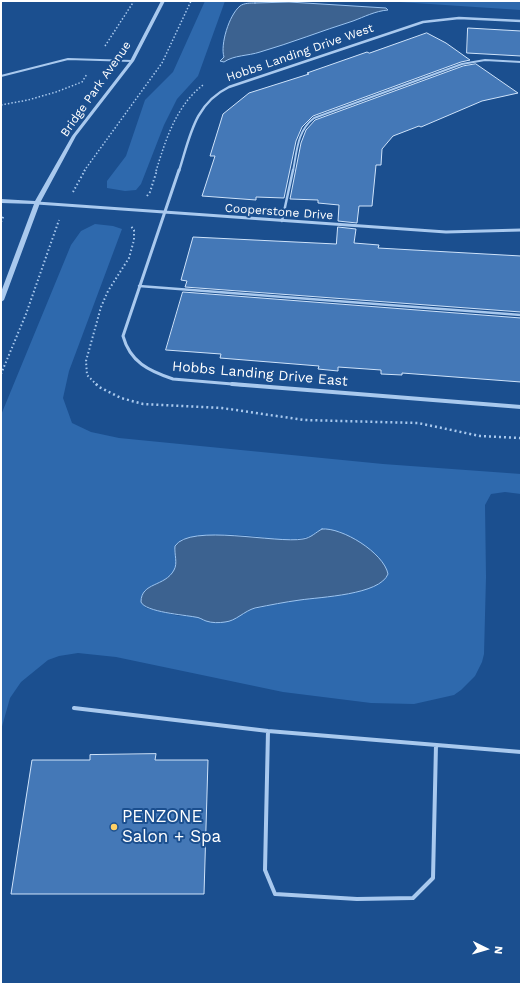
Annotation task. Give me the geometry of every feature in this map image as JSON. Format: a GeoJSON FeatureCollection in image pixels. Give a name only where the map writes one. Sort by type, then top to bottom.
{"type":"FeatureCollection","features":[{"type":"Feature","properties":{"kind":"street","name":"Bridge Park Avenue"},"geometry":{"type":"LineString","coordinates":[[1,300],[37,203],[74,136],[132,61],[163,1]]}},
{"type":"Feature","properties":{"kind":"street","name":"Hobbs Landing Drive West"},"geometry":{"type":"LineString","coordinates":[[165,213],[199,112],[205,102],[220,91],[235,84],[423,22],[459,18],[521,21]]}},
{"type":"Feature","properties":{"kind":"street"},"geometry":{"type":"LineString","coordinates":[[1,201],[37,203]]}},
{"type":"Feature","properties":{"kind":"street","name":"Cooperstone Drive"},"geometry":{"type":"LineString","coordinates":[[37,203],[446,232],[521,230]]}},
{"type":"Feature","properties":{"kind":"street","name":"Hobbs Landing Drive East"},"geometry":{"type":"LineString","coordinates":[[165,213],[124,329],[124,343],[131,356],[144,367],[163,376],[185,380],[521,407]]}},
{"type":"Feature","properties":{"kind":"lane"},"geometry":{"type":"LineString","coordinates":[[1,76],[68,59],[132,61]]}},
{"type":"Feature","properties":{"kind":"lane"},"geometry":{"type":"LineString","coordinates":[[282,221],[300,137],[303,127],[310,120],[456,66],[485,60],[521,62]]}},
{"type":"Feature","properties":{"kind":"lane"},"geometry":{"type":"LineString","coordinates":[[139,286],[521,315]]}},
{"type":"Feature","properties":{"kind":"lane"},"geometry":{"type":"LineString","coordinates":[[74,708],[268,731],[521,752]]}},
{"type":"Feature","properties":{"kind":"lane"},"geometry":{"type":"LineString","coordinates":[[268,731],[265,870],[275,894],[357,900],[413,898],[433,878],[436,745]]}},
{"type":"Feature","properties":{"kind":"path"},"geometry":{"type":"LineString","coordinates":[[66,205],[84,171],[162,63],[191,1]]}},
{"type":"Feature","properties":{"kind":"path"},"geometry":{"type":"LineString","coordinates":[[1,105],[28,100],[75,84]]}},
{"type":"Feature","properties":{"kind":"path"},"geometry":{"type":"LineString","coordinates":[[1,214],[59,219],[26,314],[1,374]]}},
{"type":"Feature","properties":{"kind":"path"},"geometry":{"type":"LineString","coordinates":[[128,223],[134,230],[133,242],[125,266],[104,300],[86,361],[87,375],[93,382],[105,391],[129,401],[149,404],[222,408],[304,420],[412,422],[480,436],[521,438]]}},
{"type":"Feature","properties":{"kind":"shaded area"},"geometry":{"type":"Polygon","coordinates":[[[205,1],[225,1],[198,76],[177,99],[164,125],[141,184],[136,190],[125,191],[107,188],[107,181],[126,156],[145,100],[173,72],[205,1]]]}},
{"type":"Feature","properties":{"kind":"shaded area"},"geometry":{"type":"Polygon","coordinates":[[[384,1],[521,1],[521,10],[384,1]]]}},
{"type":"Feature","properties":{"kind":"shaded area"},"geometry":{"type":"Polygon","coordinates":[[[289,2],[386,8],[388,10],[374,13],[272,48],[232,58],[224,62],[220,61],[224,57],[223,45],[226,30],[232,16],[240,6],[247,3],[289,2]]]}},
{"type":"Feature","properties":{"kind":"shaded area"},"geometry":{"type":"Polygon","coordinates":[[[95,224],[113,226],[122,229],[69,371],[63,398],[72,423],[91,432],[119,438],[383,464],[521,474],[521,494],[505,492],[491,494],[485,505],[486,577],[484,654],[475,676],[461,690],[454,695],[414,704],[371,703],[283,692],[116,657],[78,653],[59,656],[48,660],[21,682],[10,698],[1,730],[1,415],[71,245],[81,231],[95,224]],[[339,531],[289,540],[226,535],[208,535],[182,539],[174,550],[176,566],[173,573],[168,578],[146,590],[142,595],[141,602],[146,608],[179,616],[195,616],[204,620],[304,599],[348,594],[370,588],[380,583],[383,563],[368,548],[339,531]]]}},
{"type":"Feature","properties":{"kind":"shaded area"},"geometry":{"type":"Polygon","coordinates":[[[322,529],[330,529],[340,532],[371,550],[385,566],[388,574],[383,581],[362,591],[348,594],[255,608],[233,620],[220,623],[206,621],[196,617],[157,611],[141,602],[145,591],[165,579],[174,570],[176,564],[175,546],[184,539],[215,535],[291,540],[306,538],[322,529]]]}},
{"type":"Feature","properties":{"kind":"building"},"geometry":{"type":"Polygon","coordinates":[[[468,28],[521,31],[521,56],[467,53],[468,28]]]}},
{"type":"Feature","properties":{"kind":"building"},"geometry":{"type":"Polygon","coordinates":[[[427,33],[446,43],[470,60],[313,116],[302,127],[296,141],[284,198],[256,197],[256,200],[202,196],[215,156],[210,156],[223,114],[249,93],[427,33]]]}},
{"type":"Feature","properties":{"kind":"building"},"geometry":{"type":"Polygon","coordinates":[[[476,64],[518,93],[482,101],[421,127],[419,126],[393,136],[382,149],[381,165],[376,165],[372,206],[359,206],[357,223],[338,221],[339,205],[318,203],[318,200],[290,199],[301,143],[306,130],[315,120],[463,66],[476,64]]]}},
{"type":"Feature","properties":{"kind":"building"},"geometry":{"type":"Polygon","coordinates":[[[338,227],[356,229],[354,243],[379,245],[378,248],[521,256],[521,312],[185,287],[187,281],[181,280],[193,237],[336,244],[338,227]]]}},
{"type":"Feature","properties":{"kind":"building"},"geometry":{"type":"Polygon","coordinates":[[[183,292],[521,318],[521,382],[402,373],[402,375],[381,374],[381,370],[338,367],[338,371],[318,369],[319,366],[220,358],[221,354],[166,350],[183,292]]]}},
{"type":"Feature","properties":{"kind":"building","name":"PENZONE Salon + Spa"},"geometry":{"type":"Polygon","coordinates":[[[156,754],[155,760],[208,760],[204,894],[11,894],[32,760],[90,760],[90,755],[156,754]]]}},
{"type":"Feature","properties":{"kind":"place","name":"PENZONE Salon + Spa"},"geometry":{"type":"Point","coordinates":[114,827]}}]}
